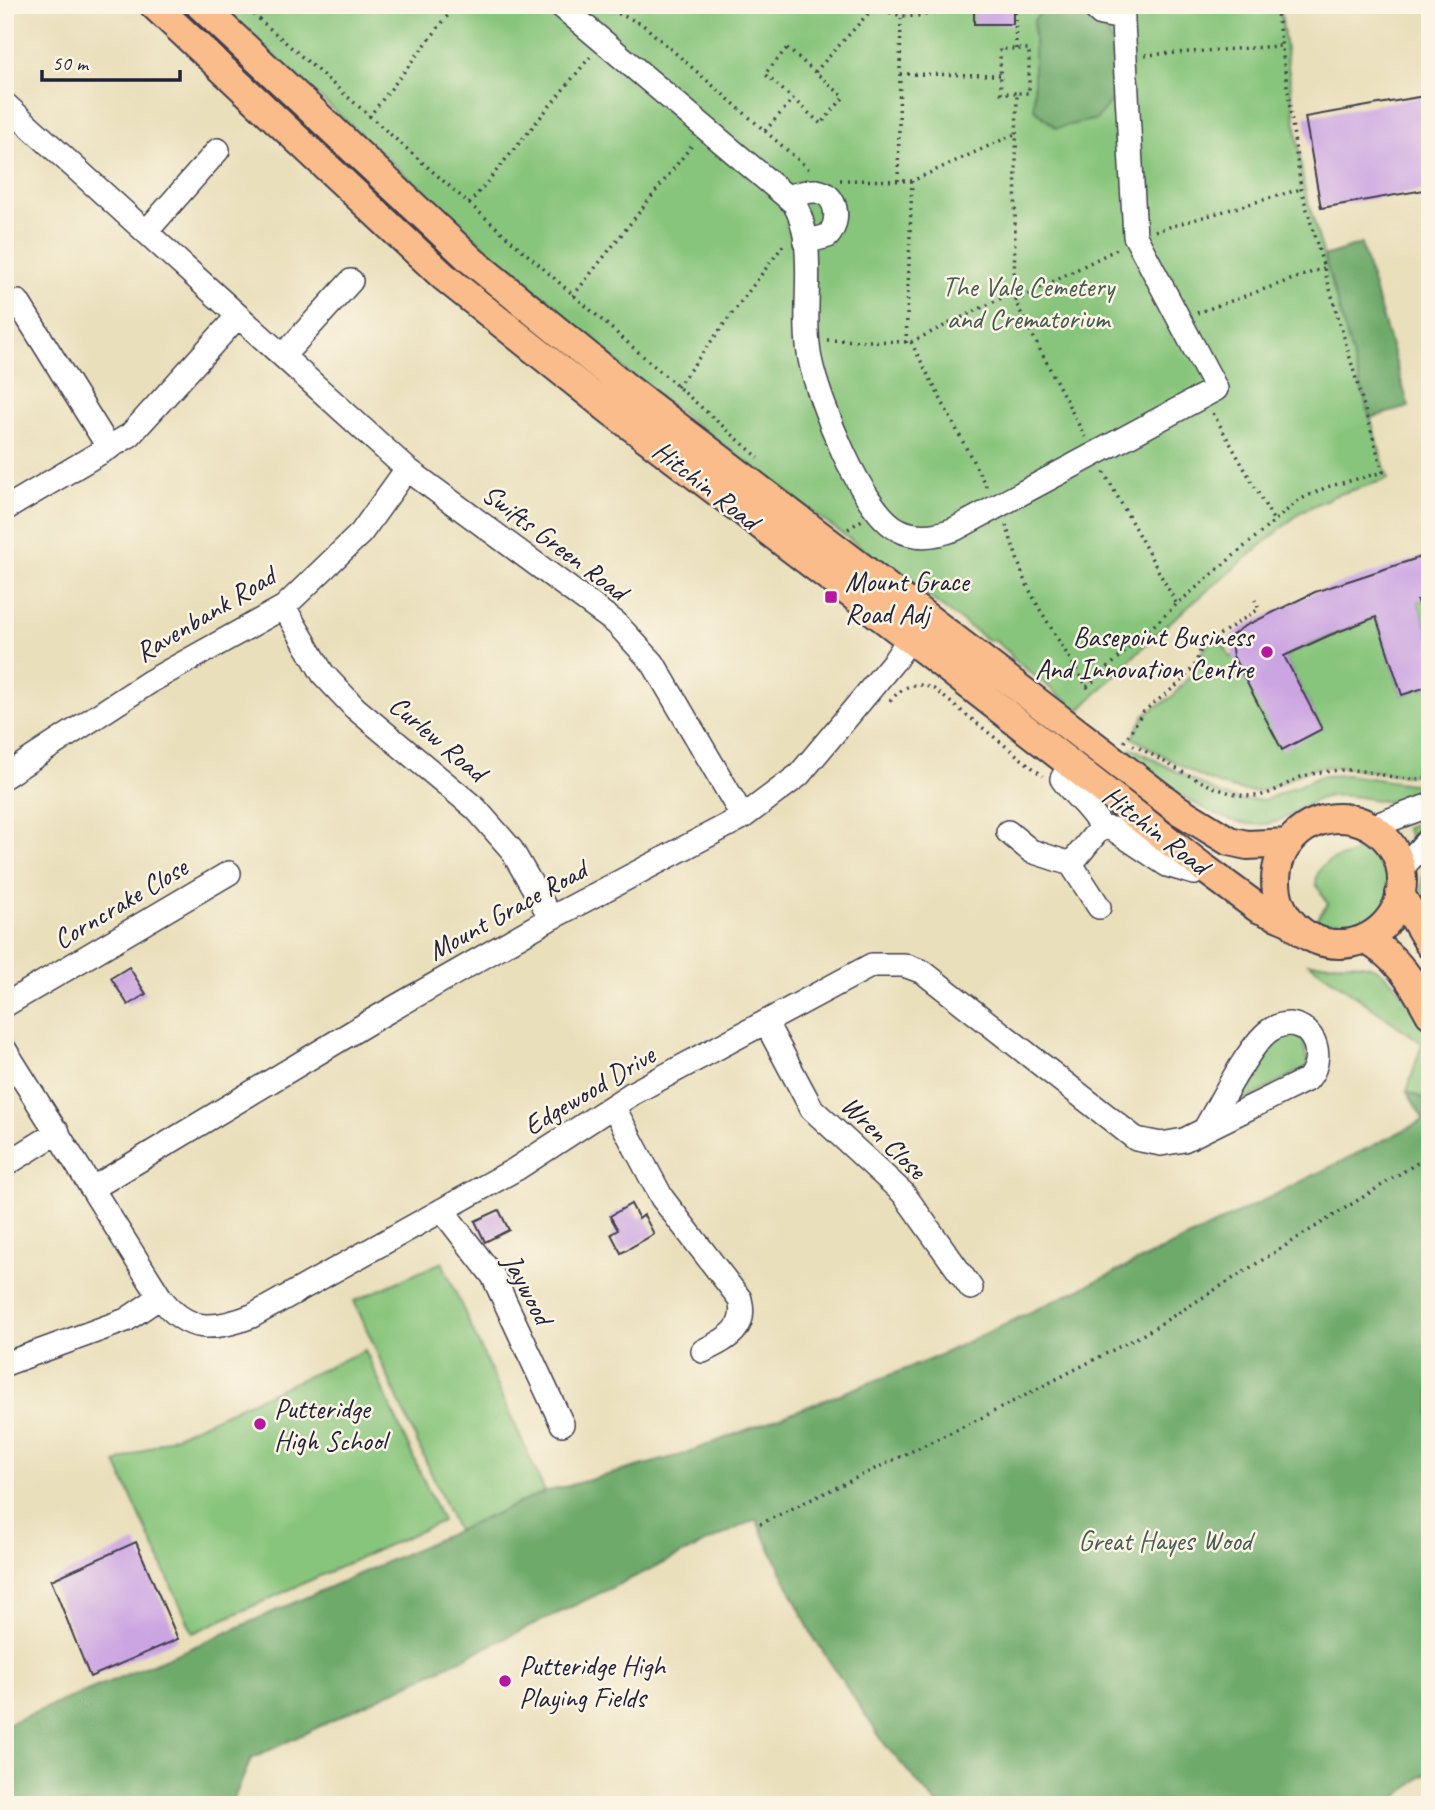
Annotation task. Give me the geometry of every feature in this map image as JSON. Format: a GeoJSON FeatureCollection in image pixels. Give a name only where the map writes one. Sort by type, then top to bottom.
{"type":"FeatureCollection","features":[{"type":"Feature","properties":{"kind":"main road","name":"Hitchin Road"},"geometry":{"type":"LineString","coordinates":[[154,5],[443,276],[610,410],[1213,833],[1247,845],[1289,843]]}},
{"type":"Feature","properties":{"kind":"main road","name":"Hitchin Road"},"geometry":{"type":"LineString","coordinates":[[200,5],[471,260],[917,627],[1060,774],[1201,866],[1258,908],[1291,922]]}},
{"type":"Feature","properties":{"kind":"main road"},"geometry":{"type":"LineString","coordinates":[[1400,882],[1388,921],[1364,939],[1333,944],[1317,940],[1291,922],[1276,892],[1280,858],[1297,833],[1320,821],[1346,818],[1371,827],[1391,846],[1400,882],[1430,944]]}},
{"type":"Feature","properties":{"kind":"main road"},"geometry":{"type":"LineString","coordinates":[[1364,939],[1380,946],[1411,980],[1430,1014]]}},
{"type":"Feature","properties":{"kind":"street"},"geometry":{"type":"LineString","coordinates":[[560,5],[788,196],[799,212],[803,232],[808,339],[825,416],[876,512],[898,530],[922,536],[948,532],[1216,389],[1135,238],[1123,11],[1101,14],[1091,5]]}},
{"type":"Feature","properties":{"kind":"street","name":"Swifts Green Road"},"geometry":{"type":"LineString","coordinates":[[5,104],[407,470],[616,623],[653,663],[743,817]]}},
{"type":"Feature","properties":{"kind":"street"},"geometry":{"type":"LineString","coordinates":[[146,232],[218,150]]}},
{"type":"Feature","properties":{"kind":"street"},"geometry":{"type":"LineString","coordinates":[[788,196],[815,191],[831,200],[835,208],[836,221],[833,230],[820,240],[803,232]]}},
{"type":"Feature","properties":{"kind":"street"},"geometry":{"type":"LineString","coordinates":[[283,356],[351,281]]}},
{"type":"Feature","properties":{"kind":"street"},"geometry":{"type":"LineString","coordinates":[[18,302],[109,448]]}},
{"type":"Feature","properties":{"kind":"street"},"geometry":{"type":"LineString","coordinates":[[6,507],[130,435],[238,316]]}},
{"type":"Feature","properties":{"kind":"street","name":"Ravenbank Road"},"geometry":{"type":"LineString","coordinates":[[5,776],[151,681],[284,607],[361,533],[407,470]]}},
{"type":"Feature","properties":{"kind":"street","name":"Curlew Road"},"geometry":{"type":"LineString","coordinates":[[284,607],[323,674],[355,708],[476,809],[511,849],[551,918]]}},
{"type":"Feature","properties":{"kind":"street","name":"Mount Grace Road"},"geometry":{"type":"LineString","coordinates":[[93,1188],[370,1021],[551,918],[743,817],[799,775],[917,627]]}},
{"type":"Feature","properties":{"kind":"street"},"geometry":{"type":"LineString","coordinates":[[1060,774],[1072,794],[1094,813],[1101,827]]}},
{"type":"Feature","properties":{"kind":"street"},"geometry":{"type":"LineString","coordinates":[[1371,827],[1430,805]]}},
{"type":"Feature","properties":{"kind":"street"},"geometry":{"type":"LineString","coordinates":[[1071,864],[1101,827]]}},
{"type":"Feature","properties":{"kind":"street"},"geometry":{"type":"LineString","coordinates":[[1101,827],[1114,829],[1167,864],[1194,873],[1201,866]]}},
{"type":"Feature","properties":{"kind":"street"},"geometry":{"type":"LineString","coordinates":[[1008,832],[1031,851],[1071,864],[1099,906]]}},
{"type":"Feature","properties":{"kind":"street"},"geometry":{"type":"LineString","coordinates":[[1400,882],[1430,838]]}},
{"type":"Feature","properties":{"kind":"street","name":"Corncrake Close"},"geometry":{"type":"LineString","coordinates":[[5,1005],[229,873]]}},
{"type":"Feature","properties":{"kind":"street","name":"Edgewood Drive"},"geometry":{"type":"LineString","coordinates":[[58,1132],[169,1310],[187,1323],[209,1327],[230,1324],[252,1316],[442,1210],[614,1108],[633,1093],[872,965],[904,965],[923,972],[1136,1139],[1161,1144],[1184,1140],[1308,1079],[1318,1062],[1318,1049],[1311,1035],[1300,1027],[1287,1024],[1271,1029],[1248,1057],[1206,1127]]}},
{"type":"Feature","properties":{"kind":"street","name":"Wren Close"},"geometry":{"type":"LineString","coordinates":[[766,1023],[812,1109],[903,1193],[971,1288]]}},
{"type":"Feature","properties":{"kind":"street"},"geometry":{"type":"LineString","coordinates":[[5,1050],[58,1132],[5,1165]]}},
{"type":"Feature","properties":{"kind":"street"},"geometry":{"type":"LineString","coordinates":[[614,1108],[662,1198],[740,1299],[742,1317],[737,1329],[730,1337],[702,1351]]}},
{"type":"Feature","properties":{"kind":"street","name":"Jaywood"},"geometry":{"type":"LineString","coordinates":[[442,1210],[493,1276],[543,1406],[562,1424]]}},
{"type":"Feature","properties":{"kind":"street"},"geometry":{"type":"LineString","coordinates":[[5,1364],[126,1320],[160,1297]]}},
{"type":"Feature","properties":{"kind":"path"},"geometry":{"type":"LineString","coordinates":[[369,117],[456,5]]}},
{"type":"Feature","properties":{"kind":"path"},"geometry":{"type":"LineString","coordinates":[[599,5],[642,24],[812,172]]}},
{"type":"Feature","properties":{"kind":"path"},"geometry":{"type":"LineString","coordinates":[[816,72],[877,5],[901,16],[930,14],[946,5]]}},
{"type":"Feature","properties":{"kind":"path"},"geometry":{"type":"LineString","coordinates":[[1016,49],[1015,7],[1020,5]]}},
{"type":"Feature","properties":{"kind":"path"},"geometry":{"type":"LineString","coordinates":[[912,181],[909,342],[996,507],[1029,589],[1087,687],[1177,604],[1274,521],[1314,491],[1383,472],[1301,189],[1276,5]]}},
{"type":"Feature","properties":{"kind":"path"},"geometry":{"type":"LineString","coordinates":[[244,6],[761,459]]}},
{"type":"Feature","properties":{"kind":"path"},"geometry":{"type":"LineString","coordinates":[[898,181],[901,16]]}},
{"type":"Feature","properties":{"kind":"path"},"geometry":{"type":"LineString","coordinates":[[469,204],[603,41]]}},
{"type":"Feature","properties":{"kind":"path"},"geometry":{"type":"LineString","coordinates":[[1125,56],[1280,46]]}},
{"type":"Feature","properties":{"kind":"path"},"geometry":{"type":"LineString","coordinates":[[787,48],[816,72],[844,97],[821,124],[765,74],[787,48]]}},
{"type":"Feature","properties":{"kind":"path"},"geometry":{"type":"LineString","coordinates":[[1000,49],[1029,49],[1029,93],[1001,93],[1000,75],[1000,49]]}},
{"type":"Feature","properties":{"kind":"path"},"geometry":{"type":"LineString","coordinates":[[900,74],[1000,75]]}},
{"type":"Feature","properties":{"kind":"path"},"geometry":{"type":"LineString","coordinates":[[808,339],[909,342],[1014,292],[1017,93]]}},
{"type":"Feature","properties":{"kind":"path"},"geometry":{"type":"LineString","coordinates":[[765,131],[793,99]]}},
{"type":"Feature","properties":{"kind":"path"},"geometry":{"type":"LineString","coordinates":[[573,296],[706,127]]}},
{"type":"Feature","properties":{"kind":"path"},"geometry":{"type":"LineString","coordinates":[[834,180],[912,181],[1017,133]]}},
{"type":"Feature","properties":{"kind":"path"},"geometry":{"type":"LineString","coordinates":[[1014,300],[1135,238],[1301,189]]}},
{"type":"Feature","properties":{"kind":"path"},"geometry":{"type":"LineString","coordinates":[[677,387],[803,232]]}},
{"type":"Feature","properties":{"kind":"path"},"geometry":{"type":"LineString","coordinates":[[1179,320],[1324,268]]}},
{"type":"Feature","properties":{"kind":"path"},"geometry":{"type":"LineString","coordinates":[[1203,396],[1274,521]]}},
{"type":"Feature","properties":{"kind":"path"},"geometry":{"type":"LineString","coordinates":[[844,531],[876,512]]}},
{"type":"Feature","properties":{"kind":"path"},"geometry":{"type":"LineString","coordinates":[[1255,600],[1259,609],[1202,646],[1195,665],[1175,691],[1143,712],[1125,741],[1214,788],[1244,797],[1264,795],[1302,777],[1323,772],[1349,770],[1382,777],[1430,777]]}},
{"type":"Feature","properties":{"kind":"path"},"geometry":{"type":"LineString","coordinates":[[890,701],[912,684],[920,683],[934,689],[1060,774]]}},
{"type":"Feature","properties":{"kind":"path"},"geometry":{"type":"LineString","coordinates":[[760,1524],[981,1418],[1146,1333],[1430,1155]]}},
{"type":"Feature","properties":{"kind":"green space","name":"The Vale Cemetery and Crematorium"},"geometry":{"type":"Polygon","coordinates":[[[218,5],[1280,5],[1304,187],[1388,479],[1334,496],[1302,511],[1156,634],[1079,711],[1011,657],[1011,654],[994,640],[989,641],[632,376],[499,260],[218,5]]]}},
{"type":"Feature","properties":{"kind":"green space"},"geometry":{"type":"Polygon","coordinates":[[[1057,5],[1083,10],[1101,23],[1115,56],[1117,90],[1097,119],[1056,128],[1034,109],[1034,20],[1045,8],[1057,5]]]}},
{"type":"Feature","properties":{"kind":"green space"},"geometry":{"type":"Polygon","coordinates":[[[1361,244],[1409,407],[1370,418],[1324,256],[1361,244]]]}},
{"type":"Feature","properties":{"kind":"green space"},"geometry":{"type":"Polygon","coordinates":[[[1430,598],[1430,638],[1417,601],[1430,598]]]}},
{"type":"Feature","properties":{"kind":"green space"},"geometry":{"type":"Polygon","coordinates":[[[1376,617],[1402,695],[1430,686],[1430,773],[1403,775],[1323,767],[1307,770],[1264,790],[1249,791],[1232,788],[1196,774],[1132,738],[1145,714],[1173,696],[1199,665],[1204,648],[1220,636],[1230,657],[1233,656],[1322,729],[1284,656],[1376,617]]]}},
{"type":"Feature","properties":{"kind":"green space"},"geometry":{"type":"Polygon","coordinates":[[[1132,748],[1221,795],[1240,800],[1265,800],[1321,776],[1348,775],[1411,784],[1430,782],[1430,794],[1400,801],[1330,796],[1315,801],[1280,821],[1253,824],[1234,821],[1194,803],[1125,755],[1132,748]]]}},
{"type":"Feature","properties":{"kind":"green space"},"geometry":{"type":"Polygon","coordinates":[[[1430,817],[1430,822],[1413,841],[1405,828],[1430,817]]]}},
{"type":"Feature","properties":{"kind":"green space"},"geometry":{"type":"Polygon","coordinates":[[[1373,840],[1386,858],[1391,877],[1389,895],[1381,911],[1369,923],[1352,930],[1333,932],[1312,925],[1328,904],[1316,884],[1319,871],[1330,861],[1350,855],[1373,840]]]}},
{"type":"Feature","properties":{"kind":"green space"},"geometry":{"type":"Polygon","coordinates":[[[1430,854],[1430,919],[1424,903],[1422,878],[1430,854]]]}},
{"type":"Feature","properties":{"kind":"green space"},"geometry":{"type":"Polygon","coordinates":[[[1309,963],[1366,965],[1380,971],[1397,987],[1430,1037],[1430,1101],[1407,1092],[1422,1043],[1309,963]]]}},
{"type":"Feature","properties":{"kind":"green space"},"geometry":{"type":"Polygon","coordinates":[[[1290,1033],[1303,1038],[1308,1066],[1230,1109],[1226,1104],[1257,1078],[1275,1038],[1290,1033]]]}},
{"type":"Feature","properties":{"kind":"green space","name":"Great Hayes Wood"},"geometry":{"type":"Polygon","coordinates":[[[1407,1092],[1430,1101],[1430,1773],[1421,1777],[1387,1805],[937,1805],[886,1746],[812,1635],[756,1519],[251,1759],[231,1805],[5,1805],[5,1725],[198,1645],[545,1492],[681,1455],[929,1360],[1196,1234],[1424,1120],[1407,1092]]]}},
{"type":"Feature","properties":{"kind":"green space"},"geometry":{"type":"Polygon","coordinates":[[[442,1262],[545,1492],[457,1531],[354,1301],[442,1262]]]}},
{"type":"Feature","properties":{"kind":"green space"},"geometry":{"type":"Polygon","coordinates":[[[365,1350],[442,1521],[193,1633],[116,1463],[365,1350]]]}},
{"type":"Feature","properties":{"kind":"building"},"geometry":{"type":"Polygon","coordinates":[[[974,5],[1013,5],[1013,24],[974,24],[974,5]]]}},
{"type":"Feature","properties":{"kind":"building"},"geometry":{"type":"Polygon","coordinates":[[[1430,95],[1430,189],[1321,208],[1305,117],[1430,95]]]}},
{"type":"Feature","properties":{"kind":"building","name":"Basepoint Business And Innovation Centre"},"geometry":{"type":"Polygon","coordinates":[[[1430,554],[1430,598],[1417,601],[1430,638],[1430,686],[1402,695],[1376,617],[1330,635],[1284,656],[1322,729],[1282,750],[1233,656],[1230,637],[1243,627],[1315,592],[1430,554]]]}},
{"type":"Feature","properties":{"kind":"building"},"geometry":{"type":"Polygon","coordinates":[[[129,967],[146,994],[128,1005],[111,978],[129,967]]]}},
{"type":"Feature","properties":{"kind":"building"},"geometry":{"type":"Polygon","coordinates":[[[631,1204],[639,1219],[644,1215],[654,1234],[621,1253],[611,1234],[618,1230],[610,1216],[631,1204]]]}},
{"type":"Feature","properties":{"kind":"building"},"geometry":{"type":"Polygon","coordinates":[[[499,1210],[509,1230],[485,1242],[475,1221],[499,1210]]]}},
{"type":"Feature","properties":{"kind":"building"},"geometry":{"type":"Polygon","coordinates":[[[136,1542],[178,1639],[90,1677],[51,1580],[136,1542]]]}},
{"type":"Feature","properties":{"kind":"place","name":"Mount Grace Road Adj"},"geometry":{"type":"Point","coordinates":[831,597]}},
{"type":"Feature","properties":{"kind":"place","name":"Basepoint Business And Innovation Centre"},"geometry":{"type":"Point","coordinates":[1267,652]}},
{"type":"Feature","properties":{"kind":"place","name":"Putteridge High School"},"geometry":{"type":"Point","coordinates":[260,1424]}},
{"type":"Feature","properties":{"kind":"place","name":"Putteridge High Playing Fields"},"geometry":{"type":"Point","coordinates":[505,1681]}}]}
